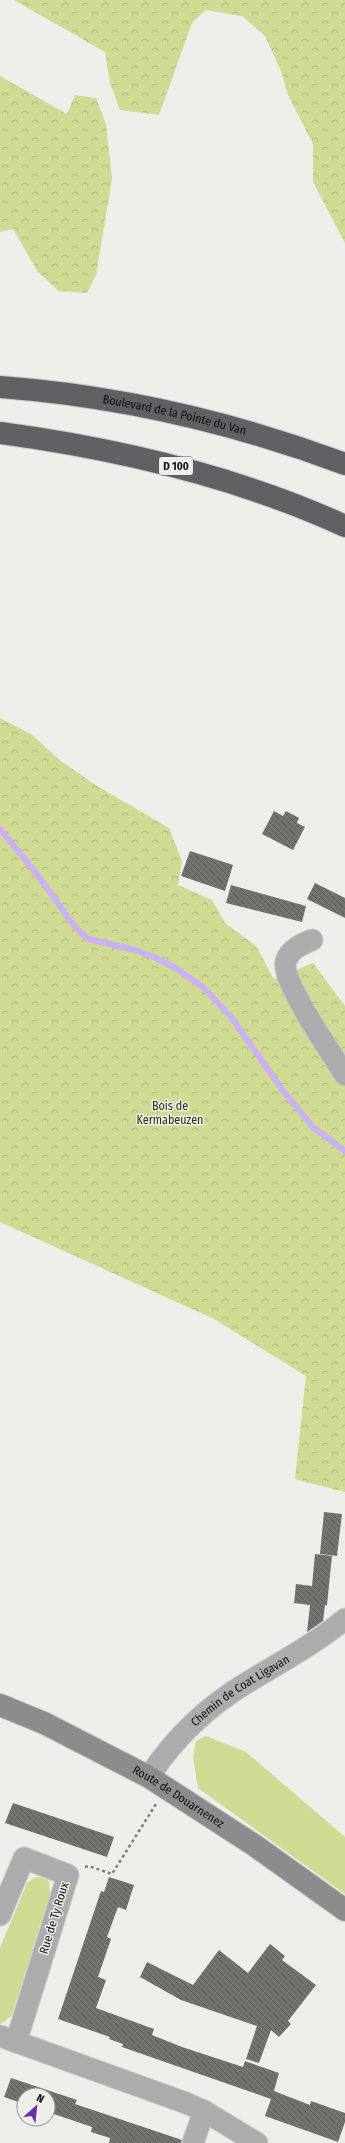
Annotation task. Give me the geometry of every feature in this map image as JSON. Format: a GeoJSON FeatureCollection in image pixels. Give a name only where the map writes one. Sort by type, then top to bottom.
{"type":"FeatureCollection","features":[{"type":"Feature","properties":{"kind":"highway","name":"Boulevard de la Pointe du Van"},"geometry":{"type":"LineString","coordinates":[[0,386],[42,390],[131,404],[220,423],[299,447],[345,464]]}},
{"type":"Feature","properties":{"kind":"highway","name":"D 100"},"geometry":{"type":"LineString","coordinates":[[0,433],[55,440],[157,461],[236,484],[345,526]]}},
{"type":"Feature","properties":{"kind":"main road","name":"Route de Douarnenez"},"geometry":{"type":"LineString","coordinates":[[0,1705],[44,1723],[157,1782],[254,1845],[345,1910]]}},
{"type":"Feature","properties":{"kind":"street"},"geometry":{"type":"LineString","coordinates":[[312,940],[299,946],[290,954],[285,966],[292,988],[345,1075]]}},
{"type":"Feature","properties":{"kind":"street","name":"Chemin de Coat Ligavan"},"geometry":{"type":"LineString","coordinates":[[157,1782],[176,1741],[208,1711],[247,1683],[316,1642],[345,1619]]}},
{"type":"Feature","properties":{"kind":"street","name":"Rue de Ty Roux"},"geometry":{"type":"LineString","coordinates":[[0,1915],[24,1858],[68,1875],[8,2039],[160,2093],[204,2111],[256,2143]]}},
{"type":"Feature","properties":{"kind":"street"},"geometry":{"type":"LineString","coordinates":[[193,2143],[204,2111]]}},
{"type":"Feature","properties":{"kind":"path"},"geometry":{"type":"LineString","coordinates":[[68,1875],[89,1866],[112,1874],[157,1782]]}},
{"type":"Feature","properties":{"kind":"green space"},"geometry":{"type":"Polygon","coordinates":[[[14,0],[345,0],[345,243],[313,182],[313,144],[288,95],[281,71],[265,36],[242,16],[206,10],[192,23],[159,115],[120,110],[110,83],[105,52],[14,0]]]}},
{"type":"Feature","properties":{"kind":"green space"},"geometry":{"type":"Polygon","coordinates":[[[0,76],[67,114],[75,95],[96,98],[106,124],[112,179],[96,275],[87,293],[59,291],[38,272],[13,229],[0,232],[0,76]]]}},
{"type":"Feature","properties":{"kind":"green space","name":"Bois de Kermabeuzen"},"geometry":{"type":"Polygon","coordinates":[[[0,718],[31,734],[61,761],[97,786],[169,828],[182,861],[178,885],[212,900],[225,923],[256,946],[274,979],[313,963],[345,1006],[345,1492],[295,1479],[306,1376],[214,1319],[0,1222],[0,718]]]}},
{"type":"Feature","properties":{"kind":"green space"},"geometry":{"type":"Polygon","coordinates":[[[206,1736],[246,1752],[345,1837],[345,1894],[198,1788],[193,1758],[196,1741],[206,1736]]]}},
{"type":"Feature","properties":{"kind":"green space"},"geometry":{"type":"Polygon","coordinates":[[[35,1877],[41,1877],[49,1881],[50,1894],[12,2015],[0,2025],[0,1948],[27,1883],[35,1877]]]}},
{"type":"Feature","properties":{"kind":"building"},"geometry":{"type":"Polygon","coordinates":[[[274,811],[283,816],[286,811],[299,818],[297,823],[305,827],[293,850],[262,834],[274,811]]]}},
{"type":"Feature","properties":{"kind":"building"},"geometry":{"type":"Polygon","coordinates":[[[190,851],[233,865],[225,891],[181,876],[190,851]]]}},
{"type":"Feature","properties":{"kind":"building"},"geometry":{"type":"Polygon","coordinates":[[[315,883],[345,898],[345,918],[307,899],[315,883]]]}},
{"type":"Feature","properties":{"kind":"building"},"geometry":{"type":"Polygon","coordinates":[[[231,885],[306,906],[302,922],[226,903],[231,885]]]}},
{"type":"Feature","properties":{"kind":"building"},"geometry":{"type":"Polygon","coordinates":[[[324,1512],[342,1514],[337,1556],[320,1554],[324,1512]]]}},
{"type":"Feature","properties":{"kind":"building"},"geometry":{"type":"Polygon","coordinates":[[[315,1554],[332,1556],[327,1605],[325,1605],[323,1621],[307,1632],[310,1605],[294,1603],[296,1584],[312,1586],[315,1554]]]}},
{"type":"Feature","properties":{"kind":"building"},"geometry":{"type":"Polygon","coordinates":[[[13,1803],[114,1837],[107,1857],[5,1823],[13,1803]]]}},
{"type":"Feature","properties":{"kind":"building"},"geometry":{"type":"Polygon","coordinates":[[[109,1877],[134,1885],[126,1910],[118,1907],[107,1937],[111,1939],[98,1977],[106,1980],[96,2008],[154,2029],[152,2035],[182,2047],[243,2067],[245,2061],[279,2073],[274,2091],[310,2105],[311,2101],[345,2113],[345,2122],[338,2142],[265,2116],[271,2099],[122,2047],[123,2044],[109,2039],[110,2037],[58,2019],[101,1891],[104,1892],[109,1877]]]}},
{"type":"Feature","properties":{"kind":"building"},"geometry":{"type":"Polygon","coordinates":[[[270,1944],[285,1956],[282,1960],[316,1985],[288,2021],[291,2024],[279,2037],[271,2030],[259,2063],[246,2059],[257,2026],[181,2000],[140,1977],[147,1962],[193,1985],[219,1950],[248,1973],[270,1944]]]}},
{"type":"Feature","properties":{"kind":"building"},"geometry":{"type":"Polygon","coordinates":[[[11,2078],[38,2087],[16,2087],[16,2101],[4,2097],[11,2078]]]}},
{"type":"Feature","properties":{"kind":"building"},"geometry":{"type":"Polygon","coordinates":[[[56,2093],[77,2100],[75,2104],[182,2140],[181,2143],[109,2143],[110,2138],[91,2132],[92,2127],[56,2115],[56,2093]]]}},
{"type":"Feature","properties":{"kind":"waterway"},"geometry":{"type":"LineString","coordinates":[[0,829],[33,869],[75,927],[88,939],[136,950],[154,957],[179,970],[204,988],[231,1017],[284,1092],[314,1128],[345,1151]]}}]}
